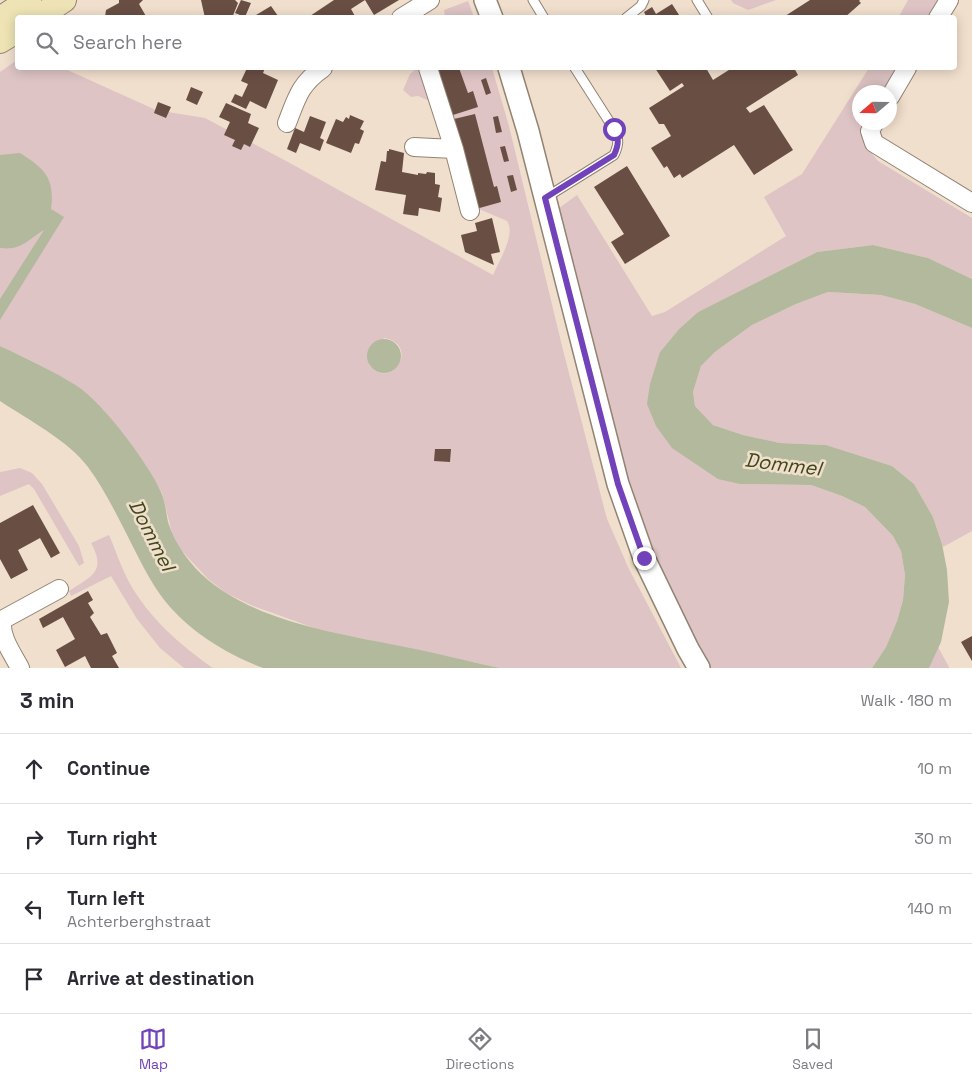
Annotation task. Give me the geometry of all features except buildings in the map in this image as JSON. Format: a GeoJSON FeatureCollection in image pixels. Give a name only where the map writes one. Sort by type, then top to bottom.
{"type":"FeatureCollection","features":[{"type":"Feature","properties":{"kind":"main road"},"geometry":{"type":"LineString","coordinates":[[0,19],[29,0]]}},
{"type":"Feature","properties":{"kind":"main road"},"geometry":{"type":"LineString","coordinates":[[42,15],[64,0]]}},
{"type":"Feature","properties":{"kind":"main road"},"geometry":{"type":"LineString","coordinates":[[0,41],[15,32]]}},
{"type":"Feature","properties":{"kind":"street"},"geometry":{"type":"LineString","coordinates":[[408,15],[430,0]]}},
{"type":"Feature","properties":{"kind":"street"},"geometry":{"type":"LineString","coordinates":[[485,0],[491,15]]}},
{"type":"Feature","properties":{"kind":"street"},"geometry":{"type":"LineString","coordinates":[[940,15],[949,0]]}},
{"type":"Feature","properties":{"kind":"street"},"geometry":{"type":"LineString","coordinates":[[288,123],[300,89],[311,76],[320,70]]}},
{"type":"Feature","properties":{"kind":"street"},"geometry":{"type":"LineString","coordinates":[[429,70],[454,149],[470,211]]}},
{"type":"Feature","properties":{"kind":"street"},"geometry":{"type":"LineString","coordinates":[[510,70],[545,198],[618,484],[644,558],[699,668]]}},
{"type":"Feature","properties":{"kind":"street"},"geometry":{"type":"LineString","coordinates":[[897,85],[906,70]]}},
{"type":"Feature","properties":{"kind":"street"},"geometry":{"type":"LineString","coordinates":[[871,130],[874,143],[972,203]]}},
{"type":"Feature","properties":{"kind":"street"},"geometry":{"type":"LineString","coordinates":[[414,147],[454,149]]}},
{"type":"Feature","properties":{"kind":"street"},"geometry":{"type":"LineString","coordinates":[[20,668],[2,636],[2,620],[59,589]]}},
{"type":"Feature","properties":{"kind":"lane"},"geometry":{"type":"LineString","coordinates":[[533,0],[542,15]]}},
{"type":"Feature","properties":{"kind":"lane"},"geometry":{"type":"LineString","coordinates":[[630,15],[641,6],[644,0]]}},
{"type":"Feature","properties":{"kind":"lane"},"geometry":{"type":"LineString","coordinates":[[698,0],[706,15]]}},
{"type":"Feature","properties":{"kind":"lane"},"geometry":{"type":"LineString","coordinates":[[545,198],[614,155],[618,146],[618,139],[614,129],[576,70]]}},
{"type":"Feature","properties":{"kind":"shaded area"},"geometry":{"type":"Polygon","coordinates":[[[731,0],[776,0],[748,10],[733,3],[731,0]]]}},
{"type":"Feature","properties":{"kind":"shaded area"},"geometry":{"type":"Polygon","coordinates":[[[908,0],[945,0],[935,15],[900,15],[908,0]]]}},
{"type":"Feature","properties":{"kind":"shaded area"},"geometry":{"type":"Polygon","coordinates":[[[468,1],[473,15],[445,15],[444,10],[468,1]]]}},
{"type":"Feature","properties":{"kind":"shaded area"},"geometry":{"type":"Polygon","coordinates":[[[15,61],[15,70],[67,70],[156,110],[205,118],[493,275],[508,240],[509,226],[507,221],[479,209],[483,192],[432,102],[418,96],[411,97],[403,90],[410,74],[415,70],[493,70],[509,126],[563,350],[607,519],[629,569],[681,668],[500,668],[317,629],[253,606],[226,593],[208,579],[181,550],[172,533],[162,493],[145,464],[104,411],[78,387],[32,361],[0,346],[0,72],[15,61]],[[385,338],[373,343],[369,365],[378,372],[386,373],[393,370],[399,364],[401,349],[395,342],[385,338]]]}},
{"type":"Feature","properties":{"kind":"shaded area"},"geometry":{"type":"Polygon","coordinates":[[[868,70],[904,70],[894,85],[858,85],[868,70]]]}},
{"type":"Feature","properties":{"kind":"shaded area"},"geometry":{"type":"Polygon","coordinates":[[[852,95],[852,130],[868,130],[868,147],[878,161],[972,218],[972,279],[928,258],[873,245],[817,252],[698,312],[679,329],[660,352],[740,484],[811,485],[842,496],[865,507],[893,536],[901,551],[905,575],[903,600],[897,621],[886,647],[872,668],[708,668],[675,607],[621,483],[555,211],[577,195],[652,316],[665,312],[786,236],[764,197],[802,174],[852,95]]]}},
{"type":"Feature","properties":{"kind":"shaded area"},"geometry":{"type":"Polygon","coordinates":[[[828,292],[881,295],[915,304],[972,328],[972,531],[943,547],[933,517],[914,484],[892,466],[826,445],[780,443],[743,435],[713,425],[695,406],[693,392],[701,366],[715,352],[752,325],[796,304],[828,292]]]}},
{"type":"Feature","properties":{"kind":"shaded area"},"geometry":{"type":"Polygon","coordinates":[[[20,468],[32,473],[42,484],[79,546],[84,563],[79,566],[34,489],[29,484],[0,496],[0,472],[20,468]]]}},
{"type":"Feature","properties":{"kind":"shaded area"},"geometry":{"type":"Polygon","coordinates":[[[109,535],[129,582],[146,607],[166,630],[213,668],[184,668],[160,648],[137,619],[111,576],[71,596],[69,591],[90,577],[97,567],[96,553],[91,543],[109,535]]]}},
{"type":"Feature","properties":{"kind":"shaded area"},"geometry":{"type":"Polygon","coordinates":[[[938,647],[949,667],[949,668],[929,668],[938,647]]]}},
{"type":"Feature","properties":{"kind":"water"},"geometry":{"type":"Polygon","coordinates":[[[20,153],[36,164],[46,175],[50,182],[51,209],[64,217],[0,320],[0,299],[44,230],[19,246],[0,248],[0,155],[20,153]]]}},
{"type":"Feature","properties":{"kind":"water","name":"Dommel"},"geometry":{"type":"Polygon","coordinates":[[[873,245],[928,258],[972,279],[972,328],[915,304],[881,295],[828,292],[796,304],[752,325],[715,352],[701,366],[693,392],[695,406],[713,425],[743,435],[780,443],[826,445],[892,466],[914,484],[933,517],[942,544],[947,570],[949,602],[941,642],[929,668],[872,668],[886,647],[897,621],[903,600],[905,575],[901,551],[893,536],[865,507],[842,496],[811,485],[740,484],[718,479],[672,448],[656,426],[647,404],[650,384],[660,352],[679,329],[698,312],[817,252],[873,245]]]}},
{"type":"Feature","properties":{"kind":"water"},"geometry":{"type":"Polygon","coordinates":[[[384,339],[391,340],[396,344],[400,349],[400,363],[396,368],[391,372],[384,373],[377,372],[372,368],[368,363],[367,356],[368,349],[372,344],[377,340],[384,339]]]}},
{"type":"Feature","properties":{"kind":"water","name":"Dommel"},"geometry":{"type":"Polygon","coordinates":[[[0,346],[68,380],[100,406],[136,450],[155,480],[162,495],[171,530],[184,554],[201,574],[228,594],[275,616],[300,624],[500,668],[263,668],[232,654],[202,636],[176,613],[155,587],[98,481],[80,457],[59,439],[0,401],[0,346]]]}},
{"type":"Feature","properties":{"kind":"route"},"geometry":{"type":"LineString","coordinates":[[614,129],[618,139],[618,146],[614,155],[545,198],[618,484],[644,558]]}}]}
